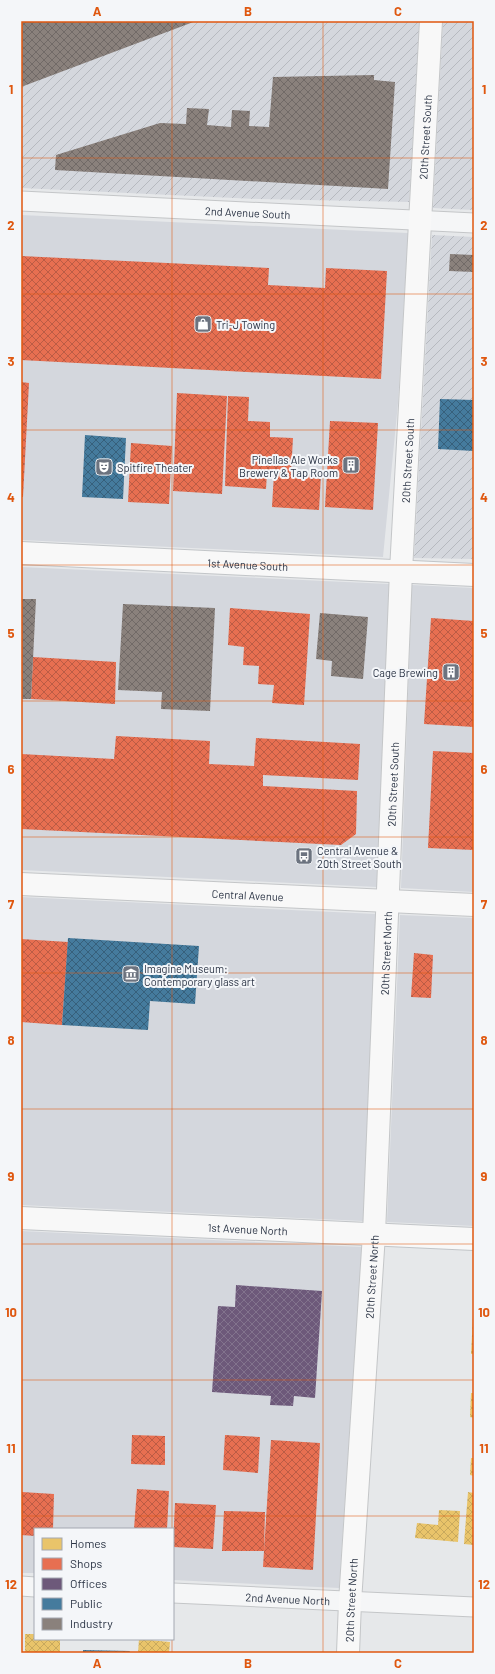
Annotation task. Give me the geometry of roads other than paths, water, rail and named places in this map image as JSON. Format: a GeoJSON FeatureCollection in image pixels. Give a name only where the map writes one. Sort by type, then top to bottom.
{"type":"FeatureCollection","features":[{"type":"Feature","properties":{"kind":"street","name":"20th Street South"},"geometry":{"type":"LineString","coordinates":[[388,901],[401,571],[431,21]]}},
{"type":"Feature","properties":{"kind":"street","name":"2nd Avenue South"},"geometry":{"type":"LineString","coordinates":[[21,201],[474,223]]}},
{"type":"Feature","properties":{"kind":"street","name":"1st Avenue South"},"geometry":{"type":"LineString","coordinates":[[21,553],[474,575]]}},
{"type":"Feature","properties":{"kind":"street","name":"Central Avenue"},"geometry":{"type":"LineString","coordinates":[[21,884],[474,905]]}},
{"type":"Feature","properties":{"kind":"street","name":"20th Street North"},"geometry":{"type":"LineString","coordinates":[[348,1653],[374,1234],[388,901]]}},
{"type":"Feature","properties":{"kind":"street","name":"1st Avenue North"},"geometry":{"type":"LineString","coordinates":[[21,1218],[474,1239]]}},
{"type":"Feature","properties":{"kind":"street"},"geometry":{"type":"LineString","coordinates":[[21,1586],[34,1587]]}},
{"type":"Feature","properties":{"kind":"street","name":"2nd Avenue North"},"geometry":{"type":"LineString","coordinates":[[174,1593],[474,1608]]}},
{"type":"Feature","properties":{"kind":"place","name":"Tri-J Towing"},"geometry":{"type":"Point","coordinates":[203,324]}},
{"type":"Feature","properties":{"kind":"place","name":"Pinellas Ale Works Brewery & Tap Room"},"geometry":{"type":"Point","coordinates":[351,465]}},
{"type":"Feature","properties":{"kind":"place","name":"Spitfire Theater"},"geometry":{"type":"Point","coordinates":[104,467]}},
{"type":"Feature","properties":{"kind":"place","name":"Cage Brewing"},"geometry":{"type":"Point","coordinates":[451,672]}},
{"type":"Feature","properties":{"kind":"place","name":"Central Avenue & 20th Street South"},"geometry":{"type":"Point","coordinates":[304,856]}},
{"type":"Feature","properties":{"kind":"place","name":"Imagine Museum: Contemporary glass art"},"geometry":{"type":"Point","coordinates":[131,974]}}]}
